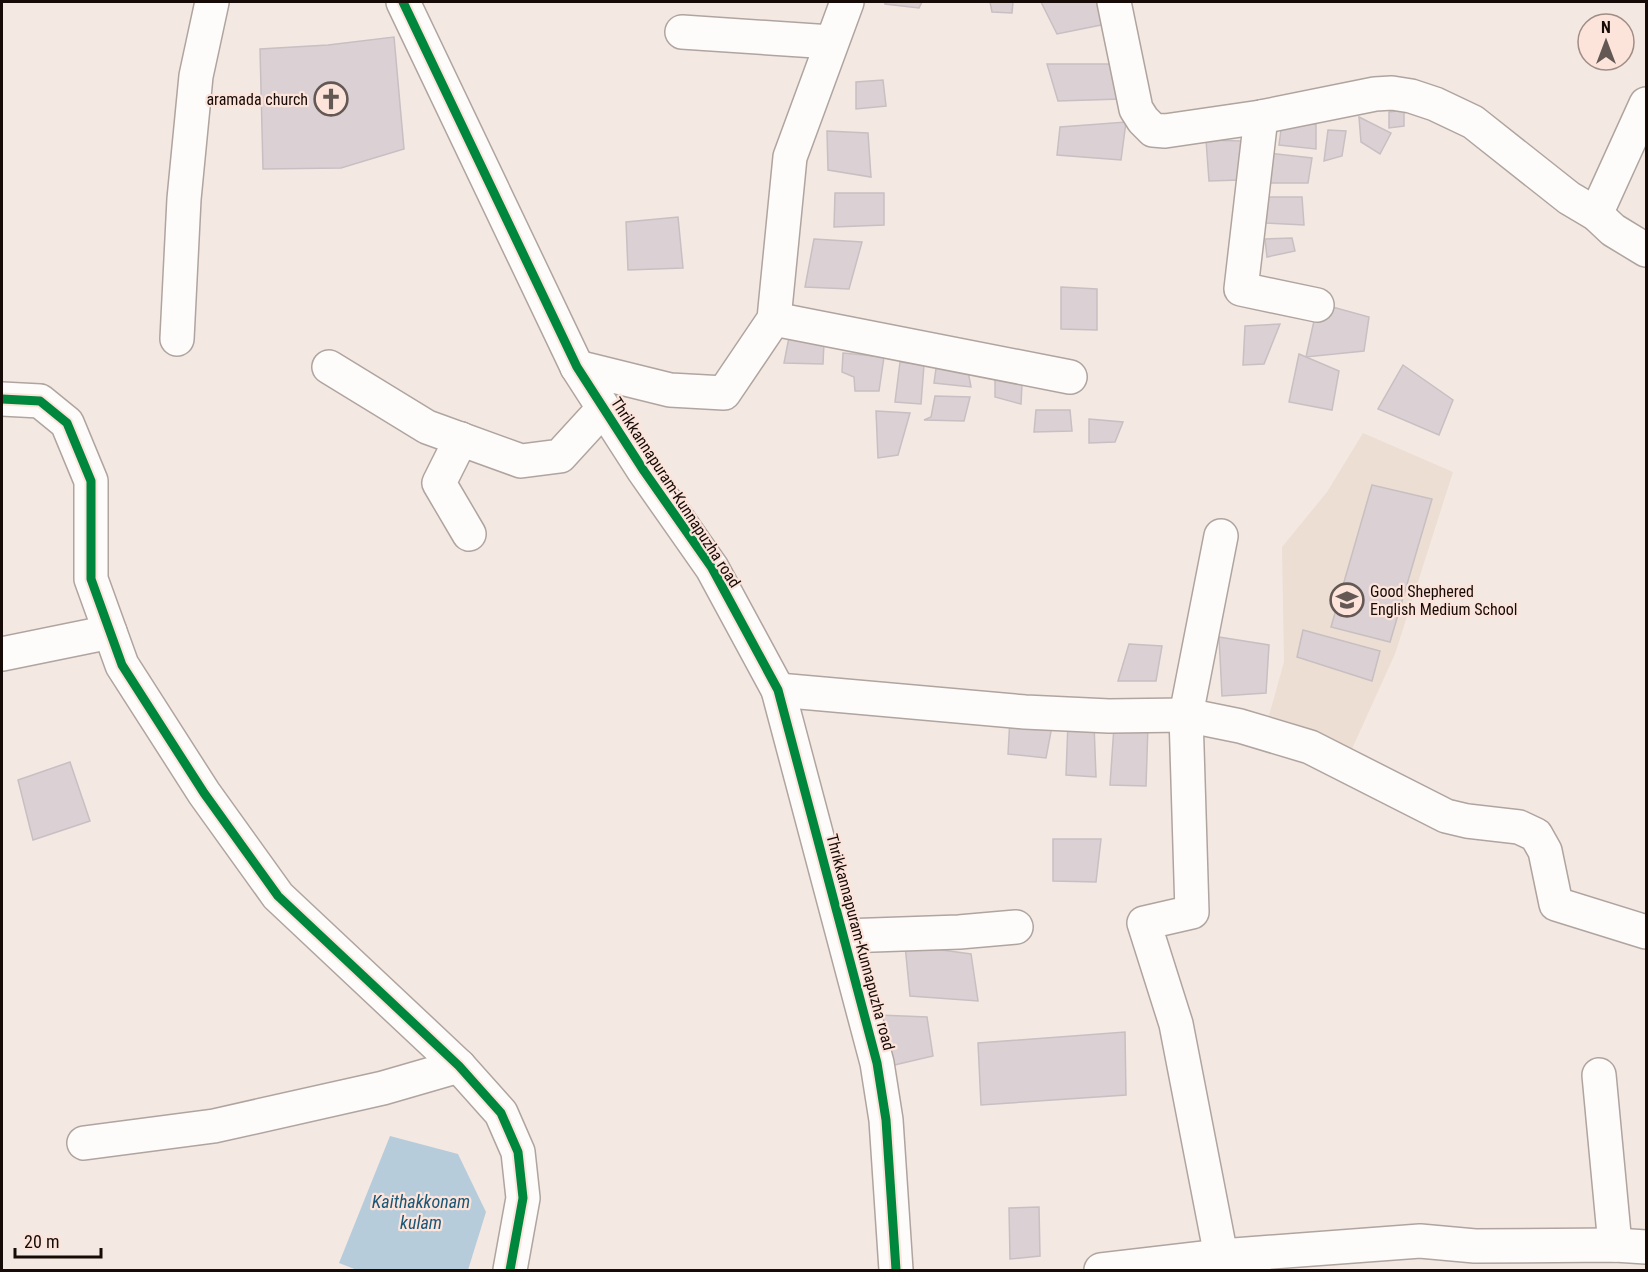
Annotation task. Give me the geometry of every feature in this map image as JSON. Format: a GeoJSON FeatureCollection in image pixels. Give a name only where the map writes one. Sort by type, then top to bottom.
{"type":"FeatureCollection","features":[{"type":"Feature","properties":{"kind":"street"},"geometry":{"type":"LineString","coordinates":[[177,339],[184,199],[195,76],[212,2]]}},
{"type":"Feature","properties":{"kind":"street","name":"Thrikkannapuram-Kunnapuzha road"},"geometry":{"type":"LineString","coordinates":[[403,2],[577,367],[644,471],[712,568],[778,690],[879,1075],[886,1120],[896,1270]]}},
{"type":"Feature","properties":{"kind":"street"},"geometry":{"type":"LineString","coordinates":[[577,367],[670,390],[724,393],[774,319],[790,157],[847,2]]}},
{"type":"Feature","properties":{"kind":"street"},"geometry":{"type":"LineString","coordinates":[[1114,2],[1136,109],[1153,130],[1165,131],[1261,117],[1375,94],[1392,93],[1411,96],[1435,104],[1473,122],[1569,198],[1596,214],[1613,230],[1647,250]]}},
{"type":"Feature","properties":{"kind":"street"},"geometry":{"type":"LineString","coordinates":[[682,32],[831,42]]}},
{"type":"Feature","properties":{"kind":"street"},"geometry":{"type":"LineString","coordinates":[[1596,214],[1647,104]]}},
{"type":"Feature","properties":{"kind":"street"},"geometry":{"type":"LineString","coordinates":[[1261,117],[1241,289],[1317,305]]}},
{"type":"Feature","properties":{"kind":"street"},"geometry":{"type":"LineString","coordinates":[[774,319],[1070,377]]}},
{"type":"Feature","properties":{"kind":"street"},"geometry":{"type":"LineString","coordinates":[[329,367],[427,427],[521,461],[560,456],[603,409]]}},
{"type":"Feature","properties":{"kind":"street"},"geometry":{"type":"LineString","coordinates":[[2,399],[40,401],[67,423],[91,481],[91,579],[122,665],[204,793],[278,896],[459,1066],[501,1113],[518,1152],[522,1198],[510,1270]]}},
{"type":"Feature","properties":{"kind":"street"},"geometry":{"type":"LineString","coordinates":[[461,439],[439,483],[469,534]]}},
{"type":"Feature","properties":{"kind":"street"},"geometry":{"type":"LineString","coordinates":[[1221,536],[1186,715],[1192,912],[1144,923],[1176,1024],[1221,1256]]}},
{"type":"Feature","properties":{"kind":"street"},"geometry":{"type":"LineString","coordinates":[[2,654],[110,632]]}},
{"type":"Feature","properties":{"kind":"street"},"geometry":{"type":"LineString","coordinates":[[778,690],[1025,712],[1109,716],[1186,715],[1240,726],[1310,747],[1446,816],[1467,821],[1519,827],[1536,835],[1545,851],[1556,904],[1647,932]]}},
{"type":"Feature","properties":{"kind":"street"},"geometry":{"type":"LineString","coordinates":[[844,936],[959,932],[1016,927]]}},
{"type":"Feature","properties":{"kind":"street"},"geometry":{"type":"LineString","coordinates":[[84,1143],[214,1126],[383,1088],[459,1066]]}},
{"type":"Feature","properties":{"kind":"street"},"geometry":{"type":"LineString","coordinates":[[1101,1270],[1221,1256],[1420,1241],[1475,1258],[1631,1246],[1599,1075]]}},
{"type":"Feature","properties":{"kind":"shaded area","name":"Good Shephered English Medium School"},"geometry":{"type":"Polygon","coordinates":[[[1363,433],[1453,472],[1395,654],[1351,751],[1268,719],[1284,662],[1282,547],[1327,492],[1363,433]]]}},
{"type":"Feature","properties":{"kind":"water","name":"Kaithakkonam kulam"},"geometry":{"type":"Polygon","coordinates":[[[390,1136],[458,1154],[486,1212],[468,1270],[357,1270],[339,1263],[390,1136]]]}},
{"type":"Feature","properties":{"kind":"building"},"geometry":{"type":"Polygon","coordinates":[[[885,2],[922,2],[919,8],[885,4],[885,2]]]}},
{"type":"Feature","properties":{"kind":"building"},"geometry":{"type":"Polygon","coordinates":[[[990,2],[1013,2],[1012,13],[992,12],[990,2]]]}},
{"type":"Feature","properties":{"kind":"building"},"geometry":{"type":"Polygon","coordinates":[[[1041,2],[1109,2],[1101,25],[1057,34],[1041,2]]]}},
{"type":"Feature","properties":{"kind":"building","name":"aramada church"},"geometry":{"type":"Polygon","coordinates":[[[394,37],[404,149],[341,168],[263,169],[260,49],[328,45],[394,37]]]}},
{"type":"Feature","properties":{"kind":"building"},"geometry":{"type":"Polygon","coordinates":[[[1047,64],[1123,64],[1121,99],[1058,101],[1047,64]]]}},
{"type":"Feature","properties":{"kind":"building"},"geometry":{"type":"Polygon","coordinates":[[[883,80],[886,106],[856,109],[856,82],[883,80]]]}},
{"type":"Feature","properties":{"kind":"building"},"geometry":{"type":"Polygon","coordinates":[[[1404,110],[1404,126],[1389,128],[1389,112],[1404,110]]]}},
{"type":"Feature","properties":{"kind":"building"},"geometry":{"type":"Polygon","coordinates":[[[1359,117],[1391,133],[1380,154],[1361,142],[1359,117]]]}},
{"type":"Feature","properties":{"kind":"building"},"geometry":{"type":"Polygon","coordinates":[[[1126,122],[1121,160],[1057,155],[1060,127],[1126,122]]]}},
{"type":"Feature","properties":{"kind":"building"},"geometry":{"type":"Polygon","coordinates":[[[1282,122],[1316,124],[1316,149],[1279,145],[1282,122]]]}},
{"type":"Feature","properties":{"kind":"building"},"geometry":{"type":"Polygon","coordinates":[[[1328,130],[1346,131],[1342,156],[1324,161],[1328,130]]]}},
{"type":"Feature","properties":{"kind":"building"},"geometry":{"type":"Polygon","coordinates":[[[827,131],[868,133],[871,177],[828,170],[827,131]]]}},
{"type":"Feature","properties":{"kind":"building"},"geometry":{"type":"Polygon","coordinates":[[[1206,140],[1241,141],[1240,180],[1209,181],[1206,140]]]}},
{"type":"Feature","properties":{"kind":"building"},"geometry":{"type":"Polygon","coordinates":[[[1268,153],[1312,158],[1308,183],[1268,183],[1268,153]]]}},
{"type":"Feature","properties":{"kind":"building"},"geometry":{"type":"Polygon","coordinates":[[[835,193],[884,193],[884,225],[834,227],[835,193]]]}},
{"type":"Feature","properties":{"kind":"building"},"geometry":{"type":"Polygon","coordinates":[[[1267,197],[1302,197],[1304,225],[1266,223],[1267,197]]]}},
{"type":"Feature","properties":{"kind":"building"},"geometry":{"type":"Polygon","coordinates":[[[678,217],[683,268],[628,270],[626,222],[678,217]]]}},
{"type":"Feature","properties":{"kind":"building"},"geometry":{"type":"Polygon","coordinates":[[[1292,238],[1295,251],[1267,257],[1265,239],[1292,238]]]}},
{"type":"Feature","properties":{"kind":"building"},"geometry":{"type":"Polygon","coordinates":[[[814,239],[862,242],[849,289],[805,287],[814,239]]]}},
{"type":"Feature","properties":{"kind":"building"},"geometry":{"type":"Polygon","coordinates":[[[1061,287],[1097,289],[1097,330],[1061,329],[1061,287]]]}},
{"type":"Feature","properties":{"kind":"building"},"geometry":{"type":"Polygon","coordinates":[[[1318,303],[1369,317],[1364,351],[1306,357],[1318,303]]]}},
{"type":"Feature","properties":{"kind":"building"},"geometry":{"type":"Polygon","coordinates":[[[1280,324],[1264,364],[1243,365],[1245,326],[1280,324]]]}},
{"type":"Feature","properties":{"kind":"building"},"geometry":{"type":"Polygon","coordinates":[[[789,337],[824,342],[823,364],[784,363],[789,337]]]}},
{"type":"Feature","properties":{"kind":"building"},"geometry":{"type":"Polygon","coordinates":[[[843,353],[884,357],[879,391],[855,391],[854,377],[842,372],[843,353]]]}},
{"type":"Feature","properties":{"kind":"building"},"geometry":{"type":"Polygon","coordinates":[[[1299,354],[1339,371],[1332,410],[1289,402],[1299,354]]]}},
{"type":"Feature","properties":{"kind":"building"},"geometry":{"type":"Polygon","coordinates":[[[937,361],[967,366],[971,387],[934,383],[937,361]]]}},
{"type":"Feature","properties":{"kind":"building"},"geometry":{"type":"Polygon","coordinates":[[[900,362],[924,365],[921,404],[895,402],[900,362]]]}},
{"type":"Feature","properties":{"kind":"building"},"geometry":{"type":"Polygon","coordinates":[[[1403,365],[1453,400],[1439,435],[1378,409],[1403,365]]]}},
{"type":"Feature","properties":{"kind":"building"},"geometry":{"type":"Polygon","coordinates":[[[995,375],[1022,384],[1021,404],[995,397],[995,375]]]}},
{"type":"Feature","properties":{"kind":"building"},"geometry":{"type":"Polygon","coordinates":[[[935,396],[970,397],[964,421],[924,420],[931,417],[935,396]]]}},
{"type":"Feature","properties":{"kind":"building"},"geometry":{"type":"Polygon","coordinates":[[[1036,410],[1070,410],[1072,431],[1034,432],[1036,410]]]}},
{"type":"Feature","properties":{"kind":"building"},"geometry":{"type":"Polygon","coordinates":[[[876,411],[910,413],[898,455],[878,458],[876,411]]]}},
{"type":"Feature","properties":{"kind":"building"},"geometry":{"type":"Polygon","coordinates":[[[1089,419],[1123,422],[1115,442],[1089,443],[1089,419]]]}},
{"type":"Feature","properties":{"kind":"building"},"geometry":{"type":"Polygon","coordinates":[[[1372,485],[1432,499],[1390,642],[1331,627],[1372,485]]]}},
{"type":"Feature","properties":{"kind":"building"},"geometry":{"type":"Polygon","coordinates":[[[1303,630],[1380,651],[1372,681],[1297,657],[1303,630]]]}},
{"type":"Feature","properties":{"kind":"building"},"geometry":{"type":"Polygon","coordinates":[[[1219,637],[1269,645],[1266,693],[1222,696],[1219,637]]]}},
{"type":"Feature","properties":{"kind":"building"},"geometry":{"type":"Polygon","coordinates":[[[1129,644],[1162,646],[1156,681],[1118,681],[1129,644]]]}},
{"type":"Feature","properties":{"kind":"building"},"geometry":{"type":"Polygon","coordinates":[[[1010,718],[1053,721],[1046,758],[1008,754],[1010,718]]]}},
{"type":"Feature","properties":{"kind":"building"},"geometry":{"type":"Polygon","coordinates":[[[1068,722],[1094,724],[1096,777],[1066,775],[1068,722]]]}},
{"type":"Feature","properties":{"kind":"building"},"geometry":{"type":"Polygon","coordinates":[[[1148,725],[1146,786],[1110,785],[1114,726],[1148,725]]]}},
{"type":"Feature","properties":{"kind":"building"},"geometry":{"type":"Polygon","coordinates":[[[70,762],[90,821],[33,840],[18,780],[70,762]]]}},
{"type":"Feature","properties":{"kind":"building"},"geometry":{"type":"Polygon","coordinates":[[[1053,839],[1101,839],[1096,882],[1053,881],[1053,839]]]}},
{"type":"Feature","properties":{"kind":"building"},"geometry":{"type":"Polygon","coordinates":[[[905,945],[971,954],[978,1001],[910,996],[905,945]]]}},
{"type":"Feature","properties":{"kind":"building"},"geometry":{"type":"Polygon","coordinates":[[[879,1015],[927,1017],[933,1056],[890,1066],[879,1015]]]}},
{"type":"Feature","properties":{"kind":"building"},"geometry":{"type":"Polygon","coordinates":[[[1125,1032],[1126,1095],[981,1105],[978,1043],[1125,1032]]]}},
{"type":"Feature","properties":{"kind":"building"},"geometry":{"type":"Polygon","coordinates":[[[1039,1207],[1040,1256],[1010,1259],[1009,1208],[1039,1207]]]}},
{"type":"Feature","properties":{"kind":"cycle path"},"geometry":{"type":"LineString","coordinates":[[403,2],[577,367],[644,471],[712,568],[778,690],[877,1063],[886,1120],[896,1270]]}},
{"type":"Feature","properties":{"kind":"cycle path"},"geometry":{"type":"LineString","coordinates":[[2,399],[40,401],[67,423],[91,481],[91,579],[122,665],[204,793],[278,896],[459,1066],[501,1113],[518,1152],[523,1198],[510,1270]]}},
{"type":"Feature","properties":{"kind":"place","name":"aramada church"},"geometry":{"type":"Point","coordinates":[331,99]}},
{"type":"Feature","properties":{"kind":"place","name":"Good Shephered English Medium School"},"geometry":{"type":"Point","coordinates":[1347,600]}}]}
